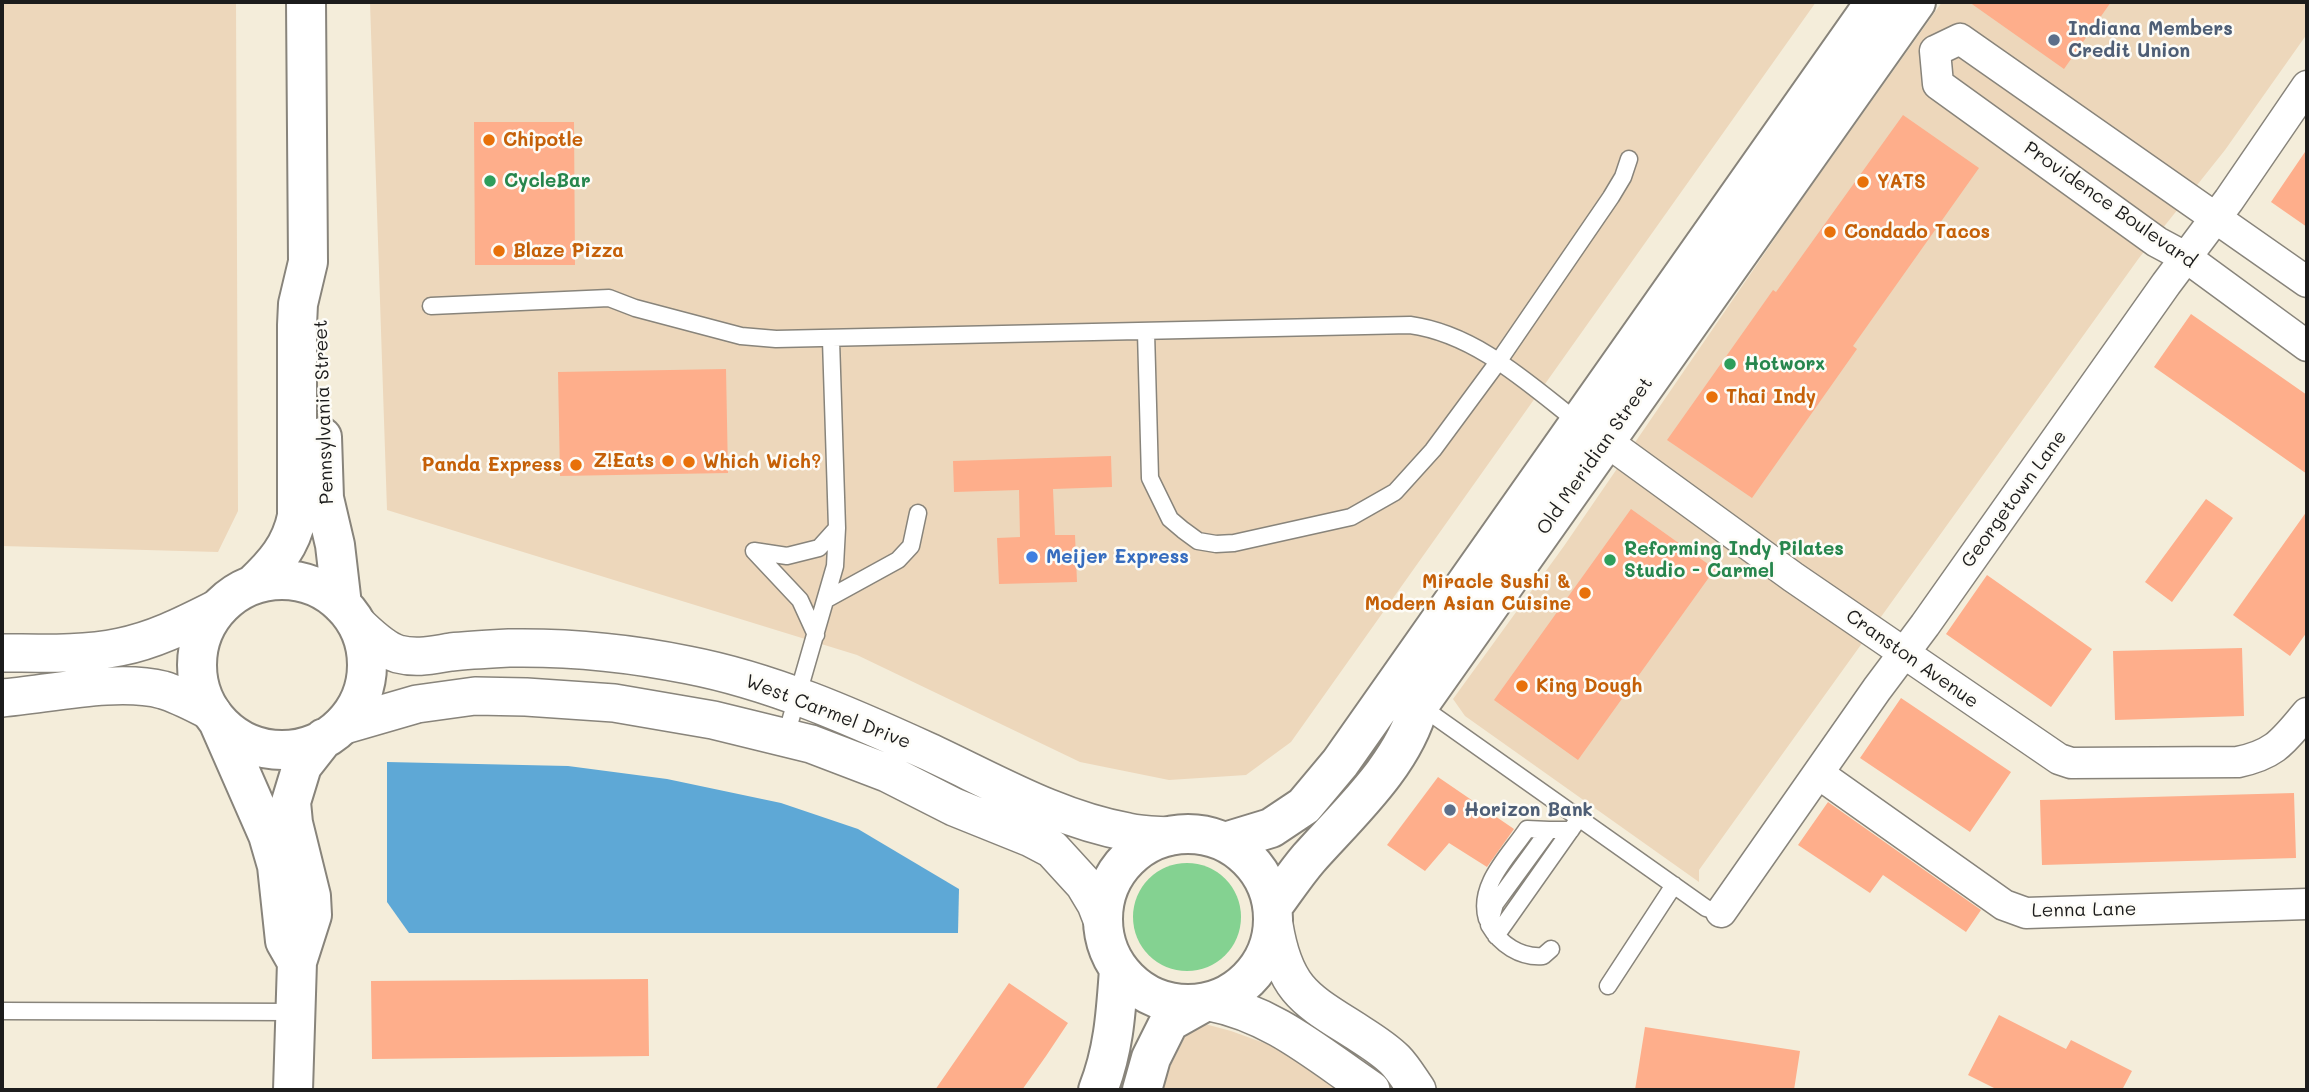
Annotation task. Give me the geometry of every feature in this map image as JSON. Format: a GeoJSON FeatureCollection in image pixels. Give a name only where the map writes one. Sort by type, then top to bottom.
{"type":"FeatureCollection","features":[{"type":"Feature","properties":{"kind":"main road","name":"Pennsylvania Street"},"geometry":{"type":"LineString","coordinates":[[253,585],[279,560],[295,528],[297,516],[297,325],[298,304],[308,262],[306,2]]}},
{"type":"Feature","properties":{"kind":"main road","name":"Old Meridian Street"},"geometry":{"type":"LineString","coordinates":[[1273,916],[1309,858],[1375,784],[1413,728],[1419,705],[1592,432],[1885,7]]}},
{"type":"Feature","properties":{"kind":"main road","name":"Pennsylvania Street"},"geometry":{"type":"LineString","coordinates":[[308,262],[320,307],[324,498],[349,614]]}},
{"type":"Feature","properties":{"kind":"main road","name":"Old Meridian Street"},"geometry":{"type":"LineString","coordinates":[[1225,842],[1271,828],[1313,798],[1592,432]]}},
{"type":"Feature","properties":{"kind":"main road"},"geometry":{"type":"LineString","coordinates":[[293,1090],[297,962],[312,915],[312,905],[290,802],[302,766],[355,709],[366,677],[364,643],[349,614],[325,592],[306,584],[285,580],[253,585],[235,594],[220,607],[203,633],[198,653],[199,684],[268,835],[277,866],[285,941],[297,962]]}},
{"type":"Feature","properties":{"kind":"main road"},"geometry":{"type":"LineString","coordinates":[[215,717],[243,740],[273,749],[294,749],[332,732]]}},
{"type":"Feature","properties":{"kind":"main road"},"geometry":{"type":"LineString","coordinates":[[1142,1090],[1151,1058],[1169,1022],[1206,1003],[1227,996],[1254,974],[1271,943],[1273,916],[1270,892],[1257,868],[1237,849],[1225,842],[1198,835],[1170,836],[1154,841],[1126,860],[1109,888],[1103,922],[1105,938],[1119,969],[1131,983],[1147,994],[1182,1004],[1206,1003]]}},
{"type":"Feature","properties":{"kind":"main road"},"geometry":{"type":"LineString","coordinates":[[1098,1090],[1111,1048],[1119,969]]}},
{"type":"Feature","properties":{"kind":"street"},"geometry":{"type":"LineString","coordinates":[[1885,7],[1935,51],[1960,39],[2307,282]]}},
{"type":"Feature","properties":{"kind":"street","name":"Providence Boulevard"},"geometry":{"type":"LineString","coordinates":[[1935,51],[1938,84],[2157,242],[2187,258],[2307,346]]}},
{"type":"Feature","properties":{"kind":"street","name":"Georgetown Lane"},"geometry":{"type":"LineString","coordinates":[[1721,912],[2165,284],[2304,98]]}},
{"type":"Feature","properties":{"kind":"street","name":"Cranston Avenue"},"geometry":{"type":"LineString","coordinates":[[1592,432],[1793,577],[2059,760],[2071,763],[2238,762],[2256,758],[2279,746],[2307,713]]}},
{"type":"Feature","properties":{"kind":"street"},"geometry":{"type":"LineString","coordinates":[[2,653],[84,652],[120,647],[177,629],[220,607]]}},
{"type":"Feature","properties":{"kind":"street","name":"West Carmel Drive"},"geometry":{"type":"LineString","coordinates":[[349,614],[375,640],[396,653],[423,658],[450,652],[507,648],[608,653],[689,665],[761,683],[880,730],[1020,796],[1083,821],[1129,832],[1170,836]]}},
{"type":"Feature","properties":{"kind":"street"},"geometry":{"type":"LineString","coordinates":[[2,698],[139,686],[164,690],[215,717]]}},
{"type":"Feature","properties":{"kind":"street","name":"West Carmel Drive"},"geometry":{"type":"LineString","coordinates":[[332,732],[417,704],[475,696],[526,697],[614,703],[712,720],[811,744],[887,773],[954,807],[1052,849],[1084,884],[1103,922]]}},
{"type":"Feature","properties":{"kind":"street","name":"Lenna Lane"},"geometry":{"type":"LineString","coordinates":[[1819,774],[2004,905],[2026,913],[2307,904]]}},
{"type":"Feature","properties":{"kind":"street"},"geometry":{"type":"LineString","coordinates":[[1273,916],[1278,948],[1292,982],[1305,997],[1394,1059],[1417,1090]]}},
{"type":"Feature","properties":{"kind":"street"},"geometry":{"type":"LineString","coordinates":[[1206,1003],[1253,1013],[1314,1049],[1371,1090]]}},
{"type":"Feature","properties":{"kind":"lane"},"geometry":{"type":"LineString","coordinates":[[1146,332],[1150,478],[1170,519],[1198,541],[1216,544],[1250,542],[1351,517],[1395,492],[1433,450],[1498,362],[1611,197],[1623,177],[1629,159]]}},
{"type":"Feature","properties":{"kind":"lane"},"geometry":{"type":"LineString","coordinates":[[431,306],[609,298],[635,308],[757,339],[831,340],[1410,325],[1452,335],[1498,362],[1592,432]]}},
{"type":"Feature","properties":{"kind":"lane"},"geometry":{"type":"LineString","coordinates":[[785,739],[835,566],[837,528],[831,340]]}},
{"type":"Feature","properties":{"kind":"lane"},"geometry":{"type":"LineString","coordinates":[[827,599],[898,561],[911,546],[918,513]]}},
{"type":"Feature","properties":{"kind":"lane"},"geometry":{"type":"LineString","coordinates":[[816,635],[800,600],[754,551],[787,556],[819,548],[837,528]]}},
{"type":"Feature","properties":{"kind":"lane"},"geometry":{"type":"LineString","coordinates":[[1419,705],[1575,824],[1706,908],[1721,912]]}},
{"type":"Feature","properties":{"kind":"lane"},"geometry":{"type":"LineString","coordinates":[[1492,931],[1495,904],[1549,830],[1575,824]]}},
{"type":"Feature","properties":{"kind":"lane"},"geometry":{"type":"LineString","coordinates":[[1492,931],[1575,824]]}},
{"type":"Feature","properties":{"kind":"lane"},"geometry":{"type":"LineString","coordinates":[[1608,986],[1674,885]]}},
{"type":"Feature","properties":{"kind":"lane"},"geometry":{"type":"LineString","coordinates":[[1492,931],[1524,956],[1543,956],[1551,949]]}},
{"type":"Feature","properties":{"kind":"lane"},"geometry":{"type":"LineString","coordinates":[[2,1011],[295,1012]]}},
{"type":"Feature","properties":{"kind":"shaded area"},"geometry":{"type":"Polygon","coordinates":[[[2,2],[236,2],[238,511],[218,552],[2,546],[2,2]]]}},
{"type":"Feature","properties":{"kind":"shaded area"},"geometry":{"type":"Polygon","coordinates":[[[370,2],[1816,2],[1291,742],[1246,775],[1169,780],[1080,762],[857,655],[387,510],[370,2]]]}},
{"type":"Feature","properties":{"kind":"shaded area"},"geometry":{"type":"Polygon","coordinates":[[[1942,2],[2307,2],[2307,34],[2225,150],[2139,258],[1699,870],[1699,882],[1465,716],[1453,699],[1564,546],[1795,209],[1942,2]]]}},
{"type":"Feature","properties":{"kind":"shaded area"},"geometry":{"type":"Polygon","coordinates":[[[1205,1024],[1278,1048],[1342,1090],[1158,1090],[1188,1031],[1205,1024]]]}},
{"type":"Feature","properties":{"kind":"green space"},"geometry":{"type":"Polygon","coordinates":[[[1187,863],[1208,867],[1225,879],[1237,896],[1241,917],[1237,938],[1225,955],[1208,967],[1187,971],[1166,967],[1149,955],[1137,938],[1133,917],[1137,896],[1149,879],[1166,867],[1187,863]]]}},
{"type":"Feature","properties":{"kind":"water"},"geometry":{"type":"Polygon","coordinates":[[[387,762],[568,766],[667,779],[781,803],[858,829],[959,889],[958,933],[409,933],[387,902],[387,762]]]}},
{"type":"Feature","properties":{"kind":"building","name":"Indiana Members Credit Union"},"geometry":{"type":"Polygon","coordinates":[[[1969,2],[2111,2],[2064,69],[1969,2]]]}},
{"type":"Feature","properties":{"kind":"building"},"geometry":{"type":"Polygon","coordinates":[[[1903,115],[1979,168],[1853,346],[1857,349],[1752,498],[1667,440],[1773,290],[1776,292],[1903,115]]]}},
{"type":"Feature","properties":{"kind":"building"},"geometry":{"type":"Polygon","coordinates":[[[474,122],[574,122],[575,265],[475,265],[474,122]]]}},
{"type":"Feature","properties":{"kind":"building"},"geometry":{"type":"Polygon","coordinates":[[[2307,149],[2307,227],[2271,202],[2307,149]]]}},
{"type":"Feature","properties":{"kind":"building"},"geometry":{"type":"Polygon","coordinates":[[[2191,314],[2307,395],[2307,474],[2154,367],[2191,314]]]}},
{"type":"Feature","properties":{"kind":"building"},"geometry":{"type":"Polygon","coordinates":[[[726,369],[728,473],[560,476],[558,372],[726,369]]]}},
{"type":"Feature","properties":{"kind":"building"},"geometry":{"type":"Polygon","coordinates":[[[1111,456],[1112,487],[1053,489],[1055,535],[1075,535],[1077,582],[999,584],[997,538],[1020,537],[1019,490],[954,492],[953,461],[1111,456]]]}},
{"type":"Feature","properties":{"kind":"building"},"geometry":{"type":"Polygon","coordinates":[[[2206,499],[2233,518],[2172,602],[2145,582],[2206,499]]]}},
{"type":"Feature","properties":{"kind":"building"},"geometry":{"type":"Polygon","coordinates":[[[1631,509],[1715,569],[1578,760],[1494,700],[1631,509]]]}},
{"type":"Feature","properties":{"kind":"building"},"geometry":{"type":"Polygon","coordinates":[[[2307,511],[2307,632],[2290,656],[2233,615],[2307,511]]]}},
{"type":"Feature","properties":{"kind":"building"},"geometry":{"type":"Polygon","coordinates":[[[1987,575],[2092,649],[2051,707],[1946,634],[1987,575]]]}},
{"type":"Feature","properties":{"kind":"building"},"geometry":{"type":"Polygon","coordinates":[[[2242,648],[2244,716],[2115,720],[2113,651],[2242,648]]]}},
{"type":"Feature","properties":{"kind":"building"},"geometry":{"type":"Polygon","coordinates":[[[1901,698],[2011,772],[1970,832],[1860,758],[1901,698]]]}},
{"type":"Feature","properties":{"kind":"building","name":"Horizon Bank"},"geometry":{"type":"Polygon","coordinates":[[[1438,777],[1514,829],[1487,867],[1449,843],[1425,871],[1387,845],[1438,777]]]}},
{"type":"Feature","properties":{"kind":"building"},"geometry":{"type":"Polygon","coordinates":[[[2294,793],[2296,858],[2042,865],[2040,800],[2294,793]]]}},
{"type":"Feature","properties":{"kind":"building"},"geometry":{"type":"Polygon","coordinates":[[[1828,802],[1981,910],[1966,932],[1883,875],[1870,893],[1798,845],[1828,802]]]}},
{"type":"Feature","properties":{"kind":"building"},"geometry":{"type":"Polygon","coordinates":[[[648,979],[649,1056],[372,1059],[371,981],[648,979]]]}},
{"type":"Feature","properties":{"kind":"building"},"geometry":{"type":"Polygon","coordinates":[[[1009,983],[1068,1023],[1046,1056],[1022,1090],[935,1090],[1009,983]]]}},
{"type":"Feature","properties":{"kind":"building"},"geometry":{"type":"Polygon","coordinates":[[[1999,1015],[2066,1049],[2071,1040],[2132,1071],[2122,1090],[1998,1090],[1968,1075],[1999,1015]]]}},
{"type":"Feature","properties":{"kind":"building"},"geometry":{"type":"Polygon","coordinates":[[[1645,1027],[1800,1051],[1794,1090],[1635,1090],[1645,1027]]]}},
{"type":"Feature","properties":{"kind":"place","name":"Indiana Members Credit Union"},"geometry":{"type":"Point","coordinates":[2054,40]}},
{"type":"Feature","properties":{"kind":"place","name":"Chipotle"},"geometry":{"type":"Point","coordinates":[489,140]}},
{"type":"Feature","properties":{"kind":"place","name":"CycleBar"},"geometry":{"type":"Point","coordinates":[490,181]}},
{"type":"Feature","properties":{"kind":"place","name":"YATS"},"geometry":{"type":"Point","coordinates":[1863,182]}},
{"type":"Feature","properties":{"kind":"place","name":"Condado Tacos"},"geometry":{"type":"Point","coordinates":[1830,232]}},
{"type":"Feature","properties":{"kind":"place","name":"Blaze Pizza"},"geometry":{"type":"Point","coordinates":[499,251]}},
{"type":"Feature","properties":{"kind":"place","name":"Hotworx"},"geometry":{"type":"Point","coordinates":[1730,364]}},
{"type":"Feature","properties":{"kind":"place","name":"Thai Indy"},"geometry":{"type":"Point","coordinates":[1712,397]}},
{"type":"Feature","properties":{"kind":"place","name":"Z!Eats"},"geometry":{"type":"Point","coordinates":[668,461]}},
{"type":"Feature","properties":{"kind":"place","name":"Which Wich?"},"geometry":{"type":"Point","coordinates":[689,462]}},
{"type":"Feature","properties":{"kind":"place","name":"Panda Express"},"geometry":{"type":"Point","coordinates":[576,465]}},
{"type":"Feature","properties":{"kind":"place","name":"Meijer Express"},"geometry":{"type":"Point","coordinates":[1032,557]}},
{"type":"Feature","properties":{"kind":"place","name":"Reforming Indy Pilates Studio - Carmel"},"geometry":{"type":"Point","coordinates":[1610,560]}},
{"type":"Feature","properties":{"kind":"place","name":"Miracle Sushi & Modern Asian Cuisine"},"geometry":{"type":"Point","coordinates":[1585,593]}},
{"type":"Feature","properties":{"kind":"place","name":"King Dough"},"geometry":{"type":"Point","coordinates":[1522,686]}},
{"type":"Feature","properties":{"kind":"place","name":"Horizon Bank"},"geometry":{"type":"Point","coordinates":[1450,810]}}]}
